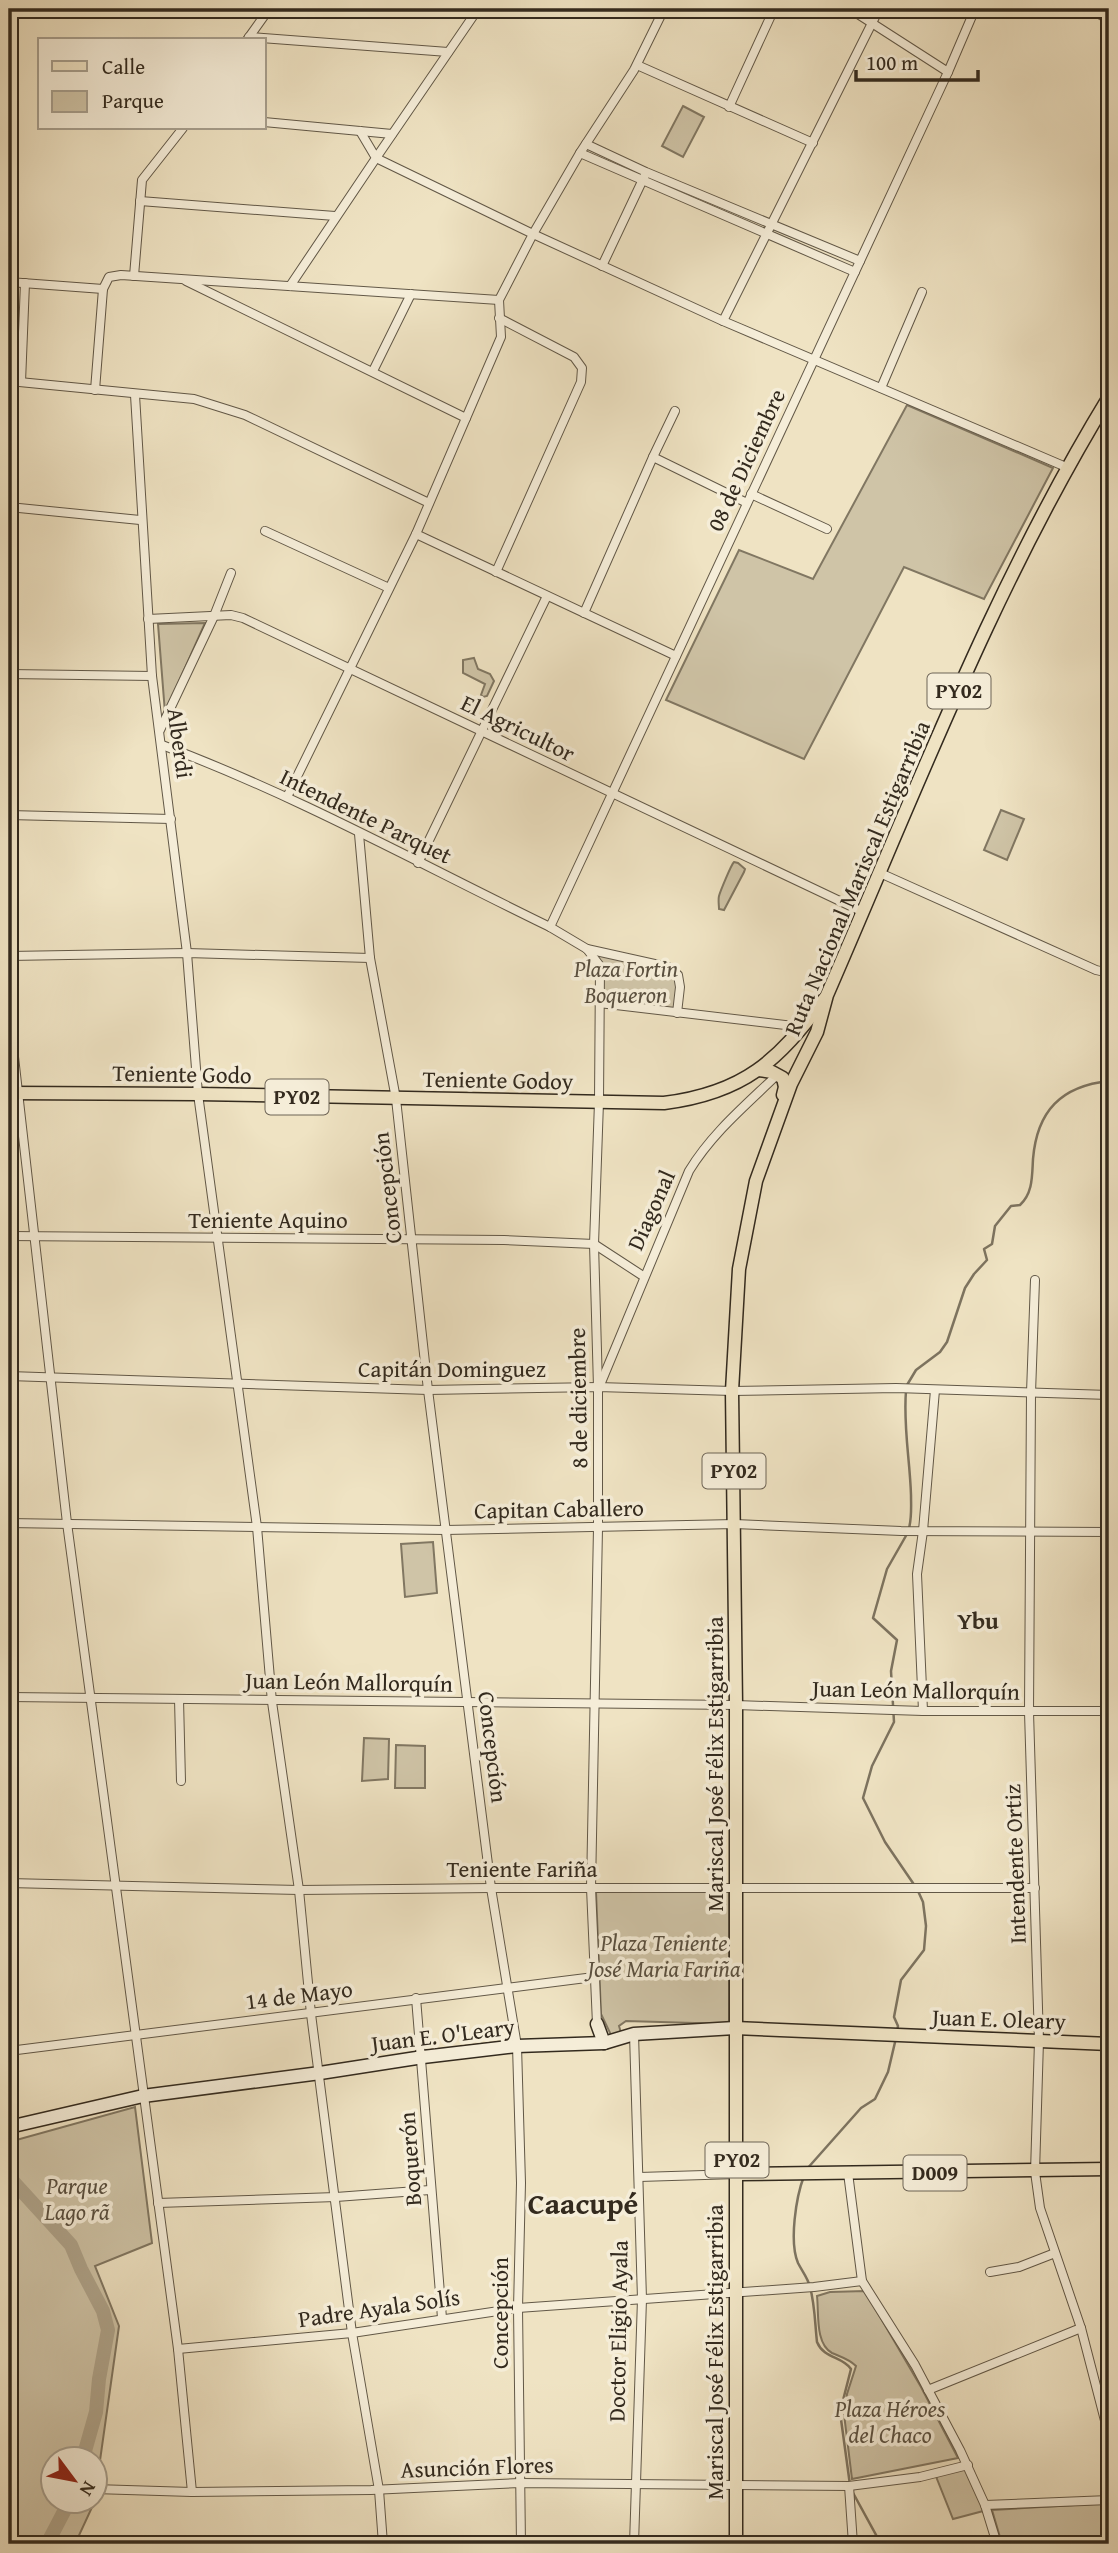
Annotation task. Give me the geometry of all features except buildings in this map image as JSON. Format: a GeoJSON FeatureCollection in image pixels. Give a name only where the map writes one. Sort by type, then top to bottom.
{"type":"FeatureCollection","features":[{"type":"Feature","properties":{"kind":"main road","name":"Ruta Nacional Mariscal Estigarribia"},"geometry":{"type":"LineString","coordinates":[[744,1236],[756,1181],[776,1122],[791,1084],[817,1032],[827,995],[863,912],[1030,537],[1066,467],[1109,397]]}},
{"type":"Feature","properties":{"kind":"main road","name":"PY02"},"geometry":{"type":"LineString","coordinates":[[599,1102],[638,1105],[686,1100],[712,1094],[759,1070],[774,1059],[827,995]]}},
{"type":"Feature","properties":{"kind":"main road"},"geometry":{"type":"LineString","coordinates":[[759,1070],[778,1074],[783,1078],[785,1087],[776,1122]]}},
{"type":"Feature","properties":{"kind":"main road","name":"Teniente Godo"},"geometry":{"type":"LineString","coordinates":[[12,1093],[396,1099]]}},
{"type":"Feature","properties":{"kind":"main road","name":"Teniente Godoy"},"geometry":{"type":"LineString","coordinates":[[396,1099],[599,1102]]}},
{"type":"Feature","properties":{"kind":"main road","name":"Mariscal José Félix Estigarribia"},"geometry":{"type":"LineString","coordinates":[[736,2544],[736,1705],[732,1391],[739,1269],[744,1236]]}},
{"type":"Feature","properties":{"kind":"main road","name":"Juan E. O'Leary"},"geometry":{"type":"LineString","coordinates":[[734,2028],[887,2036]]}},
{"type":"Feature","properties":{"kind":"main road","name":"Juan E. Oleary"},"geometry":{"type":"LineString","coordinates":[[887,2036],[1109,2044]]}},
{"type":"Feature","properties":{"kind":"main road","name":"D009"},"geometry":{"type":"LineString","coordinates":[[737,2174],[1109,2169]]}},
{"type":"Feature","properties":{"kind":"street"},"geometry":{"type":"LineString","coordinates":[[249,38],[269,9]]}},
{"type":"Feature","properties":{"kind":"street"},"geometry":{"type":"LineString","coordinates":[[290,286],[478,9]]}},
{"type":"Feature","properties":{"kind":"street"},"geometry":{"type":"LineString","coordinates":[[287,797],[415,534],[501,337],[499,300],[580,153],[637,65],[664,9]]}},
{"type":"Feature","properties":{"kind":"street"},"geometry":{"type":"LineString","coordinates":[[729,107],[774,9]]}},
{"type":"Feature","properties":{"kind":"street"},"geometry":{"type":"LineString","coordinates":[[850,9],[948,72]]}},
{"type":"Feature","properties":{"kind":"street"},"geometry":{"type":"LineString","coordinates":[[723,321],[879,9]]}},
{"type":"Feature","properties":{"kind":"street","name":"08 de Diciembre"},"geometry":{"type":"LineString","coordinates":[[550,927],[975,9]]}},
{"type":"Feature","properties":{"kind":"street"},"geometry":{"type":"LineString","coordinates":[[1093,9],[1109,20]]}},
{"type":"Feature","properties":{"kind":"street"},"geometry":{"type":"LineString","coordinates":[[266,40],[449,52]]}},
{"type":"Feature","properties":{"kind":"street"},"geometry":{"type":"LineString","coordinates":[[637,65],[813,143]]}},
{"type":"Feature","properties":{"kind":"street"},"geometry":{"type":"LineString","coordinates":[[266,122],[392,134]]}},
{"type":"Feature","properties":{"kind":"street"},"geometry":{"type":"LineString","coordinates":[[134,276],[142,180],[182,130]]}},
{"type":"Feature","properties":{"kind":"street"},"geometry":{"type":"LineString","coordinates":[[360,131],[376,158],[533,234],[723,321],[1066,467]]}},
{"type":"Feature","properties":{"kind":"street"},"geometry":{"type":"LineString","coordinates":[[586,144],[644,176]]}},
{"type":"Feature","properties":{"kind":"street"},"geometry":{"type":"LineString","coordinates":[[580,153],[644,176],[769,229],[855,272]]}},
{"type":"Feature","properties":{"kind":"street"},"geometry":{"type":"LineString","coordinates":[[602,266],[644,176]]}},
{"type":"Feature","properties":{"kind":"street"},"geometry":{"type":"LineString","coordinates":[[140,201],[335,216]]}},
{"type":"Feature","properties":{"kind":"street"},"geometry":{"type":"LineString","coordinates":[[769,229],[860,261]]}},
{"type":"Feature","properties":{"kind":"street"},"geometry":{"type":"LineString","coordinates":[[95,390],[103,289],[109,277],[134,276],[499,300]]}},
{"type":"Feature","properties":{"kind":"street"},"geometry":{"type":"LineString","coordinates":[[181,279],[466,418]]}},
{"type":"Feature","properties":{"kind":"street"},"geometry":{"type":"LineString","coordinates":[[9,282],[103,289]]}},
{"type":"Feature","properties":{"kind":"street"},"geometry":{"type":"LineString","coordinates":[[21,382],[25,283]]}},
{"type":"Feature","properties":{"kind":"street"},"geometry":{"type":"LineString","coordinates":[[881,388],[922,292]]}},
{"type":"Feature","properties":{"kind":"street"},"geometry":{"type":"LineString","coordinates":[[373,371],[411,294]]}},
{"type":"Feature","properties":{"kind":"street"},"geometry":{"type":"LineString","coordinates":[[496,572],[581,383],[582,368],[574,356],[499,318]]}},
{"type":"Feature","properties":{"kind":"street"},"geometry":{"type":"LineString","coordinates":[[9,381],[194,399],[245,415],[429,503]]}},
{"type":"Feature","properties":{"kind":"street","name":"Alberdi"},"geometry":{"type":"LineString","coordinates":[[135,395],[140,520],[152,676],[187,953],[198,1094],[257,1527],[272,1702],[299,1890],[352,2333],[379,2490],[383,2544]]}},
{"type":"Feature","properties":{"kind":"street"},"geometry":{"type":"LineString","coordinates":[[584,613],[675,411]]}},
{"type":"Feature","properties":{"kind":"street"},"geometry":{"type":"LineString","coordinates":[[653,457],[749,499],[827,528]]}},
{"type":"Feature","properties":{"kind":"street"},"geometry":{"type":"LineString","coordinates":[[9,508],[140,520]]}},
{"type":"Feature","properties":{"kind":"street"},"geometry":{"type":"LineString","coordinates":[[265,531],[389,588]]}},
{"type":"Feature","properties":{"kind":"street"},"geometry":{"type":"LineString","coordinates":[[415,534],[676,656]]}},
{"type":"Feature","properties":{"kind":"street"},"geometry":{"type":"LineString","coordinates":[[159,732],[214,616],[231,573]]}},
{"type":"Feature","properties":{"kind":"street"},"geometry":{"type":"LineString","coordinates":[[418,863],[547,596]]}},
{"type":"Feature","properties":{"kind":"street","name":"El Agricultor"},"geometry":{"type":"LineString","coordinates":[[148,619],[231,615],[243,618],[863,912]]}},
{"type":"Feature","properties":{"kind":"street"},"geometry":{"type":"LineString","coordinates":[[9,674],[152,676]]}},
{"type":"Feature","properties":{"kind":"street","name":"Intendente Parquet"},"geometry":{"type":"LineString","coordinates":[[162,745],[223,768],[287,797],[550,927]]}},
{"type":"Feature","properties":{"kind":"street"},"geometry":{"type":"LineString","coordinates":[[9,815],[171,819]]}},
{"type":"Feature","properties":{"kind":"street","name":"Concepción"},"geometry":{"type":"LineString","coordinates":[[359,834],[370,958],[396,1099],[428,1390],[491,1888],[517,2046],[521,2183],[521,2544]]}},
{"type":"Feature","properties":{"kind":"street"},"geometry":{"type":"LineString","coordinates":[[880,873],[1096,971],[1109,973]]}},
{"type":"Feature","properties":{"kind":"street"},"geometry":{"type":"LineString","coordinates":[[550,927],[587,948],[668,967],[678,975],[680,987],[677,1013]]}},
{"type":"Feature","properties":{"kind":"street","name":"8 de diciembre"},"geometry":{"type":"LineString","coordinates":[[587,948],[600,966],[594,1244],[598,1387],[592,1888],[594,1977]]}},
{"type":"Feature","properties":{"kind":"street"},"geometry":{"type":"LineString","coordinates":[[9,956],[187,953],[370,958]]}},
{"type":"Feature","properties":{"kind":"street"},"geometry":{"type":"LineString","coordinates":[[599,1003],[802,1027]]}},
{"type":"Feature","properties":{"kind":"street"},"geometry":{"type":"LineString","coordinates":[[9,1013],[12,1093],[36,1237],[67,1523],[178,2349],[192,2492]]}},
{"type":"Feature","properties":{"kind":"street","name":"Diagonal"},"geometry":{"type":"LineString","coordinates":[[598,1387],[608,1370],[643,1276],[681,1188],[700,1153],[778,1074]]}},
{"type":"Feature","properties":{"kind":"street","name":"Teniente Aquino"},"geometry":{"type":"LineString","coordinates":[[9,1236],[594,1244]]}},
{"type":"Feature","properties":{"kind":"street"},"geometry":{"type":"LineString","coordinates":[[594,1244],[643,1276]]}},
{"type":"Feature","properties":{"kind":"street","name":"Intendente Ortiz"},"geometry":{"type":"LineString","coordinates":[[1035,1280],[1031,1393],[1029,1712],[1039,2041],[1035,2172],[1040,2208],[1081,2328],[1109,2436]]}},
{"type":"Feature","properties":{"kind":"street","name":"Capitán Dominguez"},"geometry":{"type":"LineString","coordinates":[[9,1376],[428,1390],[598,1387],[732,1391],[896,1388],[935,1390]]}},
{"type":"Feature","properties":{"kind":"street"},"geometry":{"type":"LineString","coordinates":[[923,1711],[917,1574],[935,1390],[1109,1395]]}},
{"type":"Feature","properties":{"kind":"street","name":"Capitan Caballero"},"geometry":{"type":"LineString","coordinates":[[9,1522],[445,1530],[735,1524],[921,1531],[1109,1532]]}},
{"type":"Feature","properties":{"kind":"street","name":"Juan León Mallorquín"},"geometry":{"type":"LineString","coordinates":[[9,1697],[272,1702],[736,1705],[923,1711],[1109,1711]]}},
{"type":"Feature","properties":{"kind":"street"},"geometry":{"type":"LineString","coordinates":[[179,1699],[181,1781]]}},
{"type":"Feature","properties":{"kind":"street","name":"Teniente Fariña"},"geometry":{"type":"LineString","coordinates":[[9,1883],[299,1890],[1035,1888]]}},
{"type":"Feature","properties":{"kind":"street"},"geometry":{"type":"LineString","coordinates":[[594,1977],[597,2024],[604,2043]]}},
{"type":"Feature","properties":{"kind":"street","name":"14 de Mayo"},"geometry":{"type":"LineString","coordinates":[[9,2051],[594,1977]]}},
{"type":"Feature","properties":{"kind":"street","name":"Boquerón"},"geometry":{"type":"LineString","coordinates":[[416,1998],[423,2057],[430,2190],[442,2318]]}},
{"type":"Feature","properties":{"kind":"street","name":"Juan E. O'Leary"},"geometry":{"type":"LineString","coordinates":[[9,2127],[143,2096],[423,2057],[517,2046],[604,2043],[634,2034],[734,2028]]}},
{"type":"Feature","properties":{"kind":"street","name":"Doctor Eligio Ayala"},"geometry":{"type":"LineString","coordinates":[[634,2034],[642,2299],[635,2544]]}},
{"type":"Feature","properties":{"kind":"street"},"geometry":{"type":"LineString","coordinates":[[842,2173],[862,2281],[928,2390],[968,2465],[985,2505],[997,2544]]}},
{"type":"Feature","properties":{"kind":"street"},"geometry":{"type":"LineString","coordinates":[[639,2177],[737,2174]]}},
{"type":"Feature","properties":{"kind":"street"},"geometry":{"type":"LineString","coordinates":[[158,2203],[336,2197],[430,2190]]}},
{"type":"Feature","properties":{"kind":"street"},"geometry":{"type":"LineString","coordinates":[[990,2272],[1019,2267],[1055,2253]]}},
{"type":"Feature","properties":{"kind":"street","name":"Padre Ayala Solís"},"geometry":{"type":"LineString","coordinates":[[178,2349],[352,2333],[519,2308],[824,2287],[862,2281]]}},
{"type":"Feature","properties":{"kind":"street"},"geometry":{"type":"LineString","coordinates":[[928,2390],[1081,2328]]}},
{"type":"Feature","properties":{"kind":"street","name":"Asunción Flores"},"geometry":{"type":"LineString","coordinates":[[108,2490],[379,2490],[520,2483],[851,2486],[927,2475],[968,2465]]}},
{"type":"Feature","properties":{"kind":"street"},"geometry":{"type":"LineString","coordinates":[[851,2486],[853,2544]]}},
{"type":"Feature","properties":{"kind":"street"},"geometry":{"type":"LineString","coordinates":[[985,2505],[1109,2500]]}},
{"type":"Feature","properties":{"kind":"green space"},"geometry":{"type":"Polygon","coordinates":[[[683,106],[704,117],[683,157],[662,146],[683,106]]]}},
{"type":"Feature","properties":{"kind":"green space"},"geometry":{"type":"Polygon","coordinates":[[[907,405],[1053,468],[984,599],[904,567],[804,759],[666,700],[739,550],[813,579],[907,405]]]}},
{"type":"Feature","properties":{"kind":"green space"},"geometry":{"type":"Polygon","coordinates":[[[205,623],[165,713],[158,624],[205,623]]]}},
{"type":"Feature","properties":{"kind":"green space"},"geometry":{"type":"Polygon","coordinates":[[[474,658],[478,669],[490,674],[494,681],[487,696],[481,695],[485,684],[463,673],[463,660],[474,658]]]}},
{"type":"Feature","properties":{"kind":"green space"},"geometry":{"type":"Polygon","coordinates":[[[1001,810],[1024,819],[1007,860],[984,850],[1001,810]]]}},
{"type":"Feature","properties":{"kind":"green space"},"geometry":{"type":"Polygon","coordinates":[[[734,862],[745,869],[724,910],[719,909],[719,896],[734,862]]]}},
{"type":"Feature","properties":{"kind":"green space","name":"Plaza Fortin Boqueron"},"geometry":{"type":"Polygon","coordinates":[[[587,949],[668,967],[678,975],[677,1013],[599,1003],[600,966],[587,949]]]}},
{"type":"Feature","properties":{"kind":"green space"},"geometry":{"type":"Polygon","coordinates":[[[433,1542],[437,1593],[405,1597],[401,1544],[433,1542]]]}},
{"type":"Feature","properties":{"kind":"green space"},"geometry":{"type":"Polygon","coordinates":[[[364,1738],[389,1739],[388,1779],[362,1781],[364,1738]]]}},
{"type":"Feature","properties":{"kind":"green space"},"geometry":{"type":"Polygon","coordinates":[[[396,1745],[425,1746],[425,1788],[395,1788],[396,1745]]]}},
{"type":"Feature","properties":{"kind":"green space","name":"Plaza Teniente José Maria Fariña"},"geometry":{"type":"Polygon","coordinates":[[[729,1891],[729,2024],[626,2021],[619,2026],[622,2036],[612,2037],[601,2014],[596,1892],[729,1891]]]}},
{"type":"Feature","properties":{"kind":"green space","name":"Parque Lago rã"},"geometry":{"type":"Polygon","coordinates":[[[135,2107],[152,2243],[95,2266],[119,2326],[102,2444],[38,2444],[38,2514],[89,2514],[75,2544],[9,2544],[9,2142],[135,2107]]]}},
{"type":"Feature","properties":{"kind":"green space","name":"Plaza Héroes del Chaco"},"geometry":{"type":"Polygon","coordinates":[[[865,2291],[921,2387],[958,2458],[852,2479],[844,2414],[856,2366],[832,2353],[823,2343],[817,2296],[830,2292],[865,2291]]]}},
{"type":"Feature","properties":{"kind":"green space"},"geometry":{"type":"Polygon","coordinates":[[[968,2465],[987,2510],[953,2519],[935,2474],[968,2465]]]}},
{"type":"Feature","properties":{"kind":"green space"},"geometry":{"type":"Polygon","coordinates":[[[1109,2503],[1109,2544],[1002,2544],[992,2510],[1109,2503]]]}},
{"type":"Feature","properties":{"kind":"waterway"},"geometry":{"type":"LineString","coordinates":[[907,1385],[916,1370],[940,1352],[947,1342],[965,1288],[987,1260],[984,1249],[992,1244],[995,1226],[1011,1206],[1020,1205],[1027,1195],[1031,1184],[1035,1142],[1046,1115],[1065,1095],[1092,1084],[1109,1081]]}},
{"type":"Feature","properties":{"kind":"waterway"},"geometry":{"type":"LineString","coordinates":[[906,1391],[905,1417],[911,1495],[909,1528]]}},
{"type":"Feature","properties":{"kind":"waterway"},"geometry":{"type":"LineString","coordinates":[[907,1534],[887,1569],[873,1618],[897,1640],[891,1671],[894,1722],[872,1766],[863,1798],[885,1842],[915,1886]]}},
{"type":"Feature","properties":{"kind":"waterway"},"geometry":{"type":"LineString","coordinates":[[897,2032],[898,2026],[894,2017],[901,1980],[924,1950],[926,1926],[923,1902],[918,1891]]}},
{"type":"Feature","properties":{"kind":"waterway"},"geometry":{"type":"LineString","coordinates":[[806,2170],[861,2108],[875,2099],[888,2072],[896,2038]]}},
{"type":"Feature","properties":{"kind":"waterway"},"geometry":{"type":"LineString","coordinates":[[804,2176],[795,2220],[795,2254],[810,2287],[817,2342],[824,2352],[851,2369],[840,2412],[850,2485]]}},
{"type":"Feature","properties":{"kind":"waterway"},"geometry":{"type":"LineString","coordinates":[[9,2177],[71,2245],[103,2311],[108,2330],[96,2412],[87,2444]]}},
{"type":"Feature","properties":{"kind":"waterway"},"geometry":{"type":"LineString","coordinates":[[852,2491],[881,2544]]}},
{"type":"Feature","properties":{"kind":"waterway"},"geometry":{"type":"LineString","coordinates":[[47,2544],[63,2514]]}},
{"type":"Feature","properties":{"kind":"district","name":"Ybu"},"geometry":{"type":"Point","coordinates":[978,1621]}},
{"type":"Feature","properties":{"kind":"district","name":"Caacupé"},"geometry":{"type":"Point","coordinates":[583,2204]}}]}
